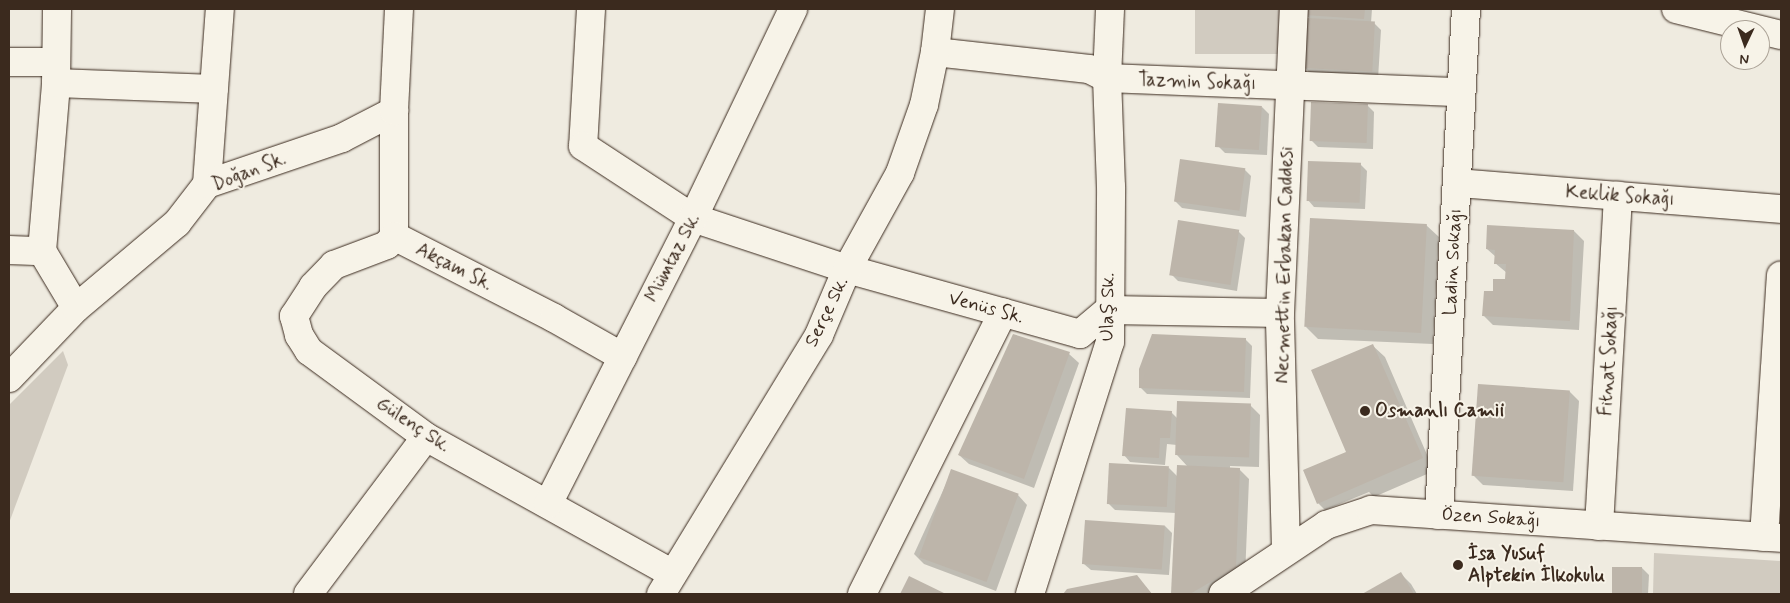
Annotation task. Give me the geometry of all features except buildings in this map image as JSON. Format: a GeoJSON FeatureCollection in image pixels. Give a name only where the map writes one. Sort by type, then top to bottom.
{"type":"FeatureCollection","features":[{"type":"Feature","properties":{"kind":"street"},"geometry":{"type":"LineString","coordinates":[[57,9],[56,73],[42,251],[76,308]]}},
{"type":"Feature","properties":{"kind":"street"},"geometry":{"type":"LineString","coordinates":[[207,184],[220,9]]}},
{"type":"Feature","properties":{"kind":"street"},"geometry":{"type":"LineString","coordinates":[[394,111],[399,9]]}},
{"type":"Feature","properties":{"kind":"street","name":"Venüs Sk."},"geometry":{"type":"LineString","coordinates":[[591,9],[582,146],[694,218],[847,269],[1080,334],[1109,310]]}},
{"type":"Feature","properties":{"kind":"street","name":"Mümtaz Sk."},"geometry":{"type":"LineString","coordinates":[[548,504],[694,218],[793,9]]}},
{"type":"Feature","properties":{"kind":"street","name":"Serçe Sk."},"geometry":{"type":"LineString","coordinates":[[667,584],[819,334],[847,269],[900,173],[924,105],[936,52],[940,9]]}},
{"type":"Feature","properties":{"kind":"street","name":"Ulaş Sk."},"geometry":{"type":"LineString","coordinates":[[1030,594],[1110,342],[1111,187],[1107,78],[1110,9]]}},
{"type":"Feature","properties":{"kind":"street","name":"Necmettin Erbakan Caddesi"},"geometry":{"type":"LineString","coordinates":[[1286,550],[1280,313],[1294,9]]}},
{"type":"Feature","properties":{"kind":"street","name":"Ladin Sokağı"},"geometry":{"type":"LineString","coordinates":[[1439,515],[1466,9]]}},
{"type":"Feature","properties":{"kind":"street"},"geometry":{"type":"LineString","coordinates":[[1676,9],[1781,34]]}},
{"type":"Feature","properties":{"kind":"street","name":"Tazmin Sokağı"},"geometry":{"type":"LineString","coordinates":[[936,52],[1089,69],[1107,78],[1461,92]]}},
{"type":"Feature","properties":{"kind":"street"},"geometry":{"type":"LineString","coordinates":[[9,62],[56,73],[214,89]]}},
{"type":"Feature","properties":{"kind":"street","name":"Doğan Sk."},"geometry":{"type":"LineString","coordinates":[[9,378],[76,308],[177,223],[207,184],[342,138],[394,111]]}},
{"type":"Feature","properties":{"kind":"street","name":"Akçam Sk."},"geometry":{"type":"LineString","coordinates":[[394,111],[394,236],[554,318],[623,357]]}},
{"type":"Feature","properties":{"kind":"street","name":"Keklik Sokağı"},"geometry":{"type":"LineString","coordinates":[[1458,183],[1781,209]]}},
{"type":"Feature","properties":{"kind":"street","name":"Fitnat Sokağı"},"geometry":{"type":"LineString","coordinates":[[1599,526],[1618,196]]}},
{"type":"Feature","properties":{"kind":"street","name":"Gülenç Sk."},"geometry":{"type":"LineString","coordinates":[[394,236],[387,245],[334,265],[313,287],[294,316],[299,335],[309,351],[426,436],[548,504],[667,584]]}},
{"type":"Feature","properties":{"kind":"street"},"geometry":{"type":"LineString","coordinates":[[9,250],[42,251]]}},
{"type":"Feature","properties":{"kind":"street"},"geometry":{"type":"LineString","coordinates":[[1773,538],[1781,276]]}},
{"type":"Feature","properties":{"kind":"street"},"geometry":{"type":"LineString","coordinates":[[1109,310],[1280,313]]}},
{"type":"Feature","properties":{"kind":"street"},"geometry":{"type":"LineString","coordinates":[[862,594],[1003,312]]}},
{"type":"Feature","properties":{"kind":"street"},"geometry":{"type":"LineString","coordinates":[[308,594],[426,436]]}},
{"type":"Feature","properties":{"kind":"street","name":"Özen Sokağı"},"geometry":{"type":"LineString","coordinates":[[1223,594],[1326,525],[1371,510],[1773,538]]}},
{"type":"Feature","properties":{"kind":"shaded area"},"geometry":{"type":"Polygon","coordinates":[[[1195,9],[1282,9],[1282,54],[1195,54],[1195,9]]]}},
{"type":"Feature","properties":{"kind":"shaded area"},"geometry":{"type":"Polygon","coordinates":[[[63,351],[68,365],[9,523],[9,405],[63,351]]]}},
{"type":"Feature","properties":{"kind":"shaded area"},"geometry":{"type":"Polygon","coordinates":[[[1654,553],[1781,561],[1781,594],[1653,594],[1654,553]]]}},
{"type":"Feature","properties":{"kind":"place","name":"Osmanlı Camii"},"geometry":{"type":"Point","coordinates":[1365,411]}},
{"type":"Feature","properties":{"kind":"place","name":"İsa Yusuf Alptekin İlkokulu"},"geometry":{"type":"Point","coordinates":[1458,565]}}]}
